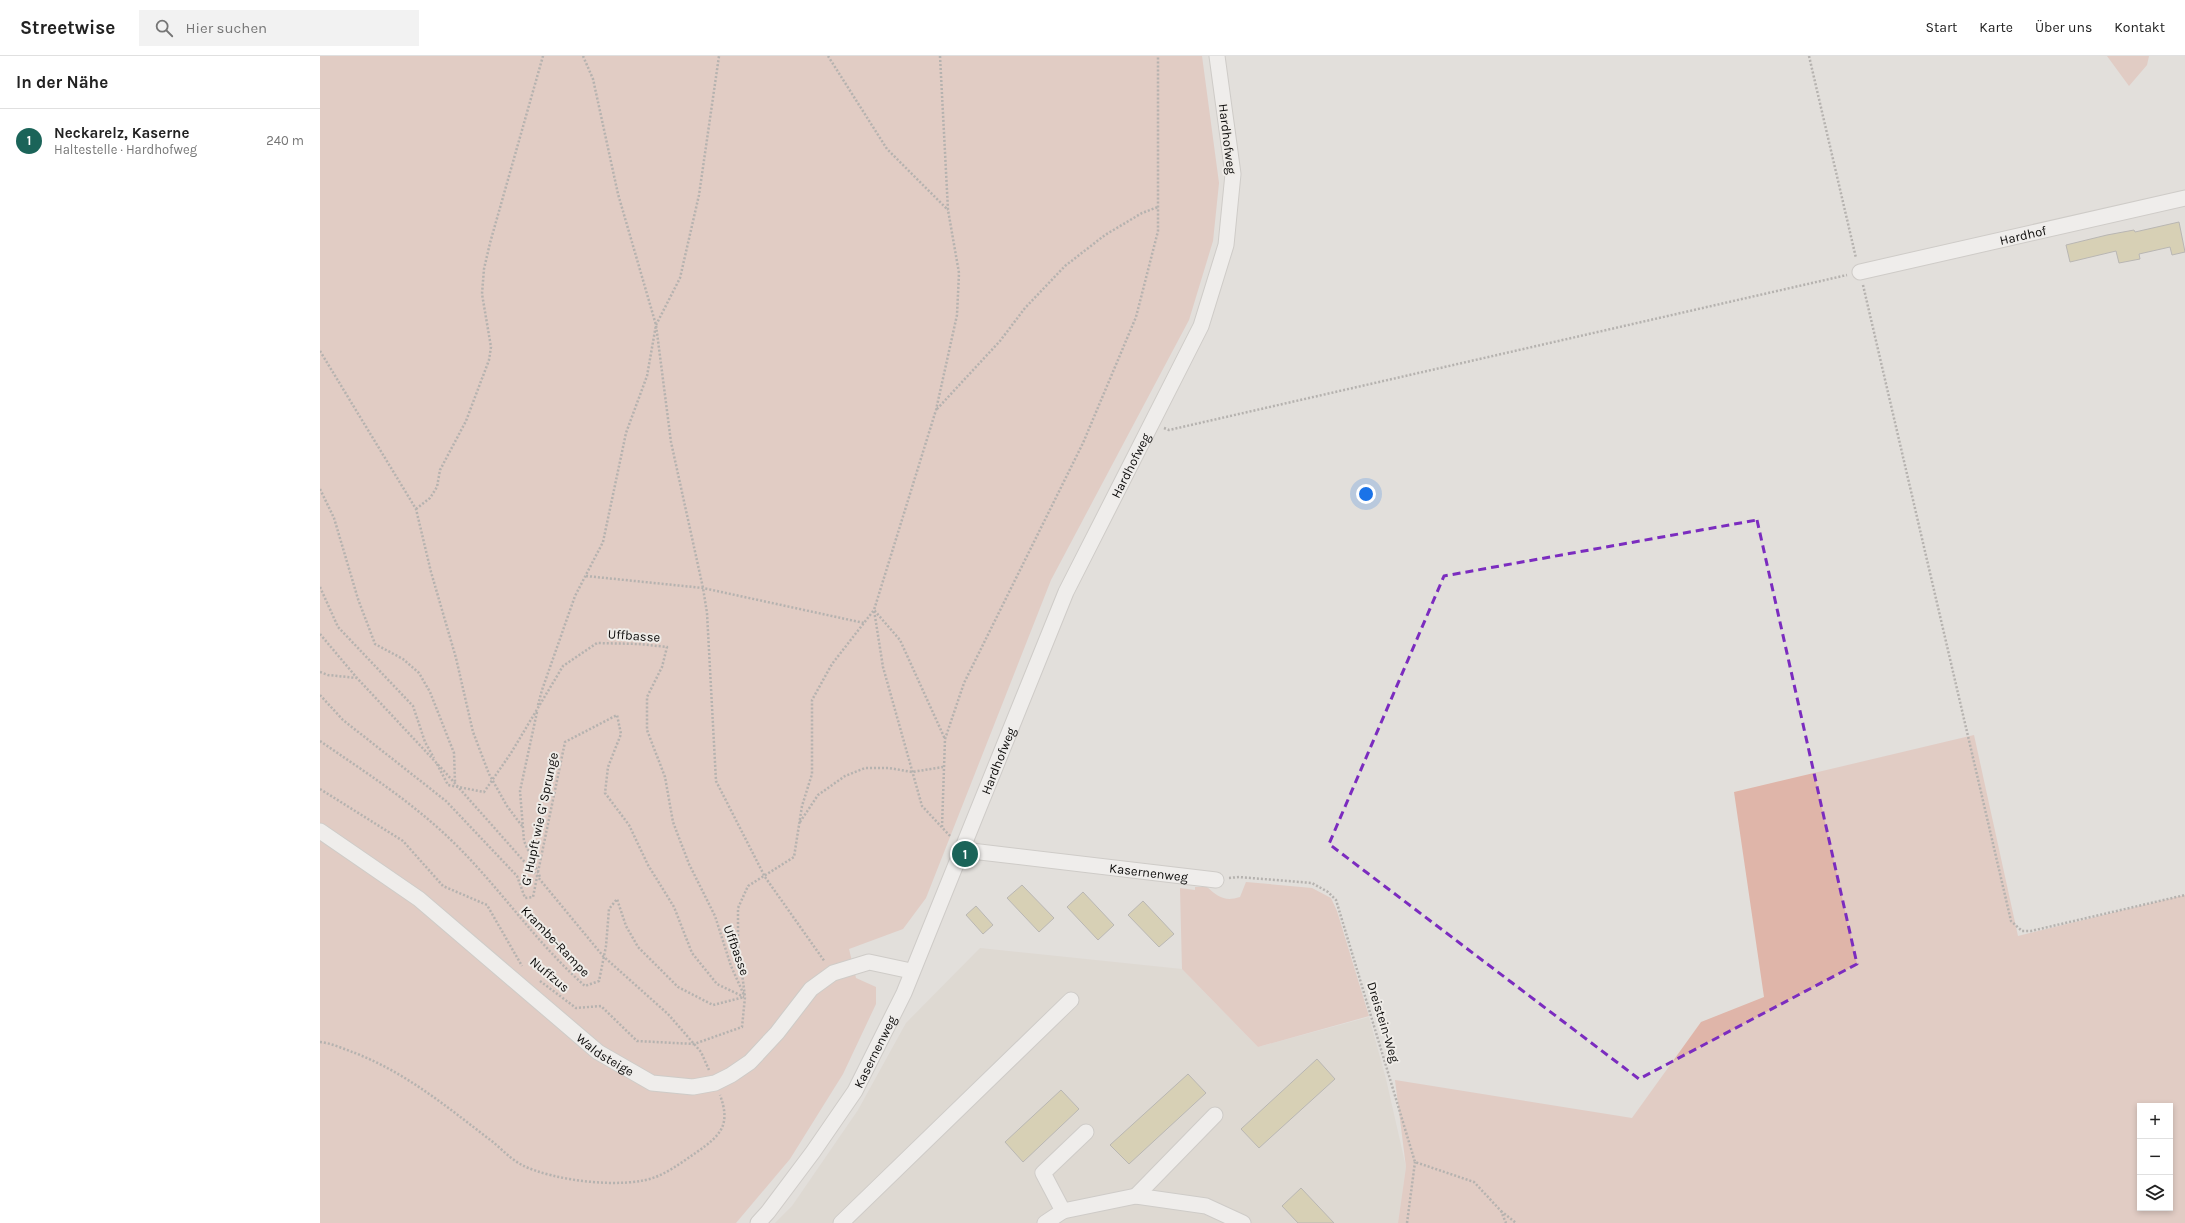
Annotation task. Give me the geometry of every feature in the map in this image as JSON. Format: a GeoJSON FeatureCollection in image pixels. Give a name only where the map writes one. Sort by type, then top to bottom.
{"type":"FeatureCollection","features":[{"type":"Feature","properties":{"kind":"street","name":"Hardhofweg"},"geometry":{"type":"LineString","coordinates":[[960,855],[1066,592],[1153,424],[1201,326],[1226,245],[1234,174],[1217,56]]}},
{"type":"Feature","properties":{"kind":"street","name":"Hardhof"},"geometry":{"type":"LineString","coordinates":[[1860,272],[2185,198]]}},
{"type":"Feature","properties":{"kind":"street","name":"Waldsteige"},"geometry":{"type":"LineString","coordinates":[[320,832],[419,899],[598,1052],[652,1083],[693,1088],[715,1084],[731,1076],[750,1062],[777,1033],[811,989],[833,973],[869,962],[911,971]]}},
{"type":"Feature","properties":{"kind":"street","name":"Kasernenweg"},"geometry":{"type":"LineString","coordinates":[[758,1223],[813,1152],[855,1091],[904,993],[911,971],[960,855],[1216,880]]}},
{"type":"Feature","properties":{"kind":"street"},"geometry":{"type":"LineString","coordinates":[[841,1223],[1071,1000]]}},
{"type":"Feature","properties":{"kind":"street"},"geometry":{"type":"LineString","coordinates":[[1136,1196],[1215,1115]]}},
{"type":"Feature","properties":{"kind":"street"},"geometry":{"type":"LineString","coordinates":[[1064,1211],[1043,1173],[1086,1132]]}},
{"type":"Feature","properties":{"kind":"street"},"geometry":{"type":"LineString","coordinates":[[1045,1223],[1064,1211],[1136,1196],[1206,1206],[1243,1223]]}},
{"type":"Feature","properties":{"kind":"path"},"geometry":{"type":"LineString","coordinates":[[416,509],[430,498],[437,487],[440,470],[466,421],[489,360],[491,347],[482,294],[484,269],[542,56]]}},
{"type":"Feature","properties":{"kind":"path"},"geometry":{"type":"LineString","coordinates":[[583,56],[593,79],[618,194],[656,325],[671,442],[703,588],[707,613],[716,781],[765,876],[833,973]]}},
{"type":"Feature","properties":{"kind":"path"},"geometry":{"type":"LineString","coordinates":[[320,1042],[344,1049],[382,1064],[447,1107],[522,1165],[546,1174],[598,1184],[632,1181],[658,1176],[705,1146],[720,1133],[725,1119],[723,1103],[701,1052],[668,1014],[604,957],[542,882],[524,841],[520,791],[542,690],[576,596],[603,542],[626,433],[647,376],[656,325],[680,278],[699,195],[718,56]]}},
{"type":"Feature","properties":{"kind":"path"},"geometry":{"type":"LineString","coordinates":[[828,56],[887,149],[948,210]]}},
{"type":"Feature","properties":{"kind":"path"},"geometry":{"type":"LineString","coordinates":[[744,997],[738,941],[738,908],[748,886],[794,857],[802,806],[812,774],[812,700],[832,664],[874,610],[936,410],[957,315],[959,273],[948,210],[940,56]]}},
{"type":"Feature","properties":{"kind":"path"},"geometry":{"type":"LineString","coordinates":[[874,610],[883,667],[922,806],[942,828],[945,739],[964,682],[1083,443],[1136,317],[1158,231],[1158,56]]}},
{"type":"Feature","properties":{"kind":"path"},"geometry":{"type":"LineString","coordinates":[[1809,56],[2011,921],[2022,931],[2031,931],[2185,895]]}},
{"type":"Feature","properties":{"kind":"path"},"geometry":{"type":"LineString","coordinates":[[936,410],[1000,341],[1025,308],[1065,266],[1105,235],[1142,213],[1158,207]]}},
{"type":"Feature","properties":{"kind":"path"},"geometry":{"type":"LineString","coordinates":[[1153,424],[1169,430],[1860,272]]}},
{"type":"Feature","properties":{"kind":"path"},"geometry":{"type":"LineString","coordinates":[[320,351],[416,509],[431,572],[456,658],[472,732],[492,781],[507,806],[523,826]]}},
{"type":"Feature","properties":{"kind":"path"},"geometry":{"type":"LineString","coordinates":[[320,489],[334,518],[358,599],[375,644],[403,659],[418,673],[430,692],[454,753],[455,783]]}},
{"type":"Feature","properties":{"kind":"path"},"geometry":{"type":"LineString","coordinates":[[586,576],[703,588],[864,623]]}},
{"type":"Feature","properties":{"kind":"path","name":"Uffbasse"},"geometry":{"type":"LineString","coordinates":[[320,587],[338,627],[413,706],[425,742],[448,785],[484,792],[563,666],[597,643],[639,644],[667,647],[662,667],[647,697],[647,730],[665,777],[673,822],[688,864],[715,916],[731,966],[744,997]]}},
{"type":"Feature","properties":{"kind":"path"},"geometry":{"type":"LineString","coordinates":[[874,610],[900,640],[945,739]]}},
{"type":"Feature","properties":{"kind":"path"},"geometry":{"type":"LineString","coordinates":[[320,634],[357,678],[538,874]]}},
{"type":"Feature","properties":{"kind":"path"},"geometry":{"type":"LineString","coordinates":[[320,672],[328,675],[357,678]]}},
{"type":"Feature","properties":{"kind":"path","name":"G' Hupft wie G' Sprunge"},"geometry":{"type":"LineString","coordinates":[[320,695],[343,720],[446,801],[517,876],[525,898],[533,897],[565,742],[617,715],[621,734],[608,767],[605,793],[629,825],[648,864],[674,908],[692,953],[717,984],[744,997]]}},
{"type":"Feature","properties":{"kind":"path","name":"Krambe-Rampe"},"geometry":{"type":"LineString","coordinates":[[320,742],[382,783],[451,840],[487,878],[520,919],[568,971],[585,986],[600,981],[609,909],[617,899],[626,926],[638,947],[678,987],[713,1005],[744,997]]}},
{"type":"Feature","properties":{"kind":"path"},"geometry":{"type":"LineString","coordinates":[[800,823],[818,795],[845,776],[865,768],[889,768],[912,772],[943,767]]}},
{"type":"Feature","properties":{"kind":"path","name":"Nuffzus"},"geometry":{"type":"LineString","coordinates":[[320,789],[403,841],[443,886],[487,906],[523,968]]}},
{"type":"Feature","properties":{"kind":"path","name":"Dreistein-Weg"},"geometry":{"type":"LineString","coordinates":[[1216,880],[1239,877],[1312,883],[1328,892],[1336,900],[1415,1162]]}},
{"type":"Feature","properties":{"kind":"path","name":"Nuffzus"},"geometry":{"type":"LineString","coordinates":[[535,977],[576,1008],[601,1006],[637,1041],[694,1044],[742,1027],[744,997]]}},
{"type":"Feature","properties":{"kind":"path"},"geometry":{"type":"LineString","coordinates":[[1407,1223],[1415,1162],[1474,1182],[1501,1211],[1516,1223]]}},
{"type":"Feature","properties":{"kind":"path"},"geometry":{"type":"LineString","coordinates":[[1501,1211],[1506,1223]]}},
{"type":"Feature","properties":{"kind":"highlighted area"},"geometry":{"type":"Polygon","coordinates":[[[1757,520],[1857,964],[1639,1079],[1329,844],[1444,576],[1757,520]]]}},
{"type":"Feature","properties":{"kind":"shaded area"},"geometry":{"type":"Polygon","coordinates":[[[320,56],[1202,56],[1219,183],[1213,241],[1189,320],[1051,580],[926,898],[903,929],[849,949],[856,978],[876,987],[876,1004],[843,1074],[790,1159],[736,1223],[320,1223],[320,56]]]}},
{"type":"Feature","properties":{"kind":"shaded area"},"geometry":{"type":"Polygon","coordinates":[[[2107,56],[2149,56],[2147,65],[2129,86],[2107,56]]]}},
{"type":"Feature","properties":{"kind":"shaded area"},"geometry":{"type":"Polygon","coordinates":[[[1974,735],[2018,936],[2185,895],[2185,1223],[1398,1223],[1406,1167],[1395,1080],[1632,1118],[1701,1022],[1764,997],[1734,792],[1974,735]]]}},
{"type":"Feature","properties":{"kind":"shaded area"},"geometry":{"type":"Polygon","coordinates":[[[1246,882],[1312,888],[1331,898],[1337,911],[1369,1016],[1258,1047],[1182,969],[1180,888],[1195,890],[1195,887],[1207,887],[1218,896],[1230,899],[1240,897],[1246,882]]]}},
{"type":"Feature","properties":{"kind":"shaded area"},"geometry":{"type":"Polygon","coordinates":[[[980,948],[1182,969],[1258,1047],[1369,1017],[1386,1079],[1406,1167],[1398,1223],[775,1223],[792,1206],[858,1110],[906,1023],[980,948]]]}},
{"type":"Feature","properties":{"kind":"building"},"geometry":{"type":"Polygon","coordinates":[[[2179,222],[2185,252],[2172,255],[2170,247],[2139,254],[2140,259],[2119,263],[2116,251],[2070,262],[2066,245],[2107,235],[2134,230],[2135,232],[2179,222]]]}},
{"type":"Feature","properties":{"kind":"building"},"geometry":{"type":"Polygon","coordinates":[[[1022,885],[1054,918],[1039,932],[1007,898],[1022,885]]]}},
{"type":"Feature","properties":{"kind":"building"},"geometry":{"type":"Polygon","coordinates":[[[1083,892],[1114,925],[1098,940],[1067,907],[1083,892]]]}},
{"type":"Feature","properties":{"kind":"building"},"geometry":{"type":"Polygon","coordinates":[[[1143,901],[1174,934],[1159,947],[1128,915],[1143,901]]]}},
{"type":"Feature","properties":{"kind":"building"},"geometry":{"type":"Polygon","coordinates":[[[976,906],[993,925],[983,934],[966,915],[976,906]]]}},
{"type":"Feature","properties":{"kind":"building"},"geometry":{"type":"Polygon","coordinates":[[[1317,1059],[1335,1079],[1259,1148],[1241,1129],[1317,1059]]]}},
{"type":"Feature","properties":{"kind":"building"},"geometry":{"type":"Polygon","coordinates":[[[1188,1074],[1206,1093],[1129,1164],[1110,1145],[1188,1074]]]}},
{"type":"Feature","properties":{"kind":"building"},"geometry":{"type":"Polygon","coordinates":[[[1061,1090],[1079,1109],[1023,1162],[1005,1142],[1061,1090]]]}},
{"type":"Feature","properties":{"kind":"building"},"geometry":{"type":"Polygon","coordinates":[[[1301,1188],[1334,1223],[1298,1223],[1282,1206],[1301,1188]]]}},
{"type":"Feature","properties":{"kind":"place","name":"Neckarelz, Kaserne"},"geometry":{"type":"Point","coordinates":[965,854]}}]}
